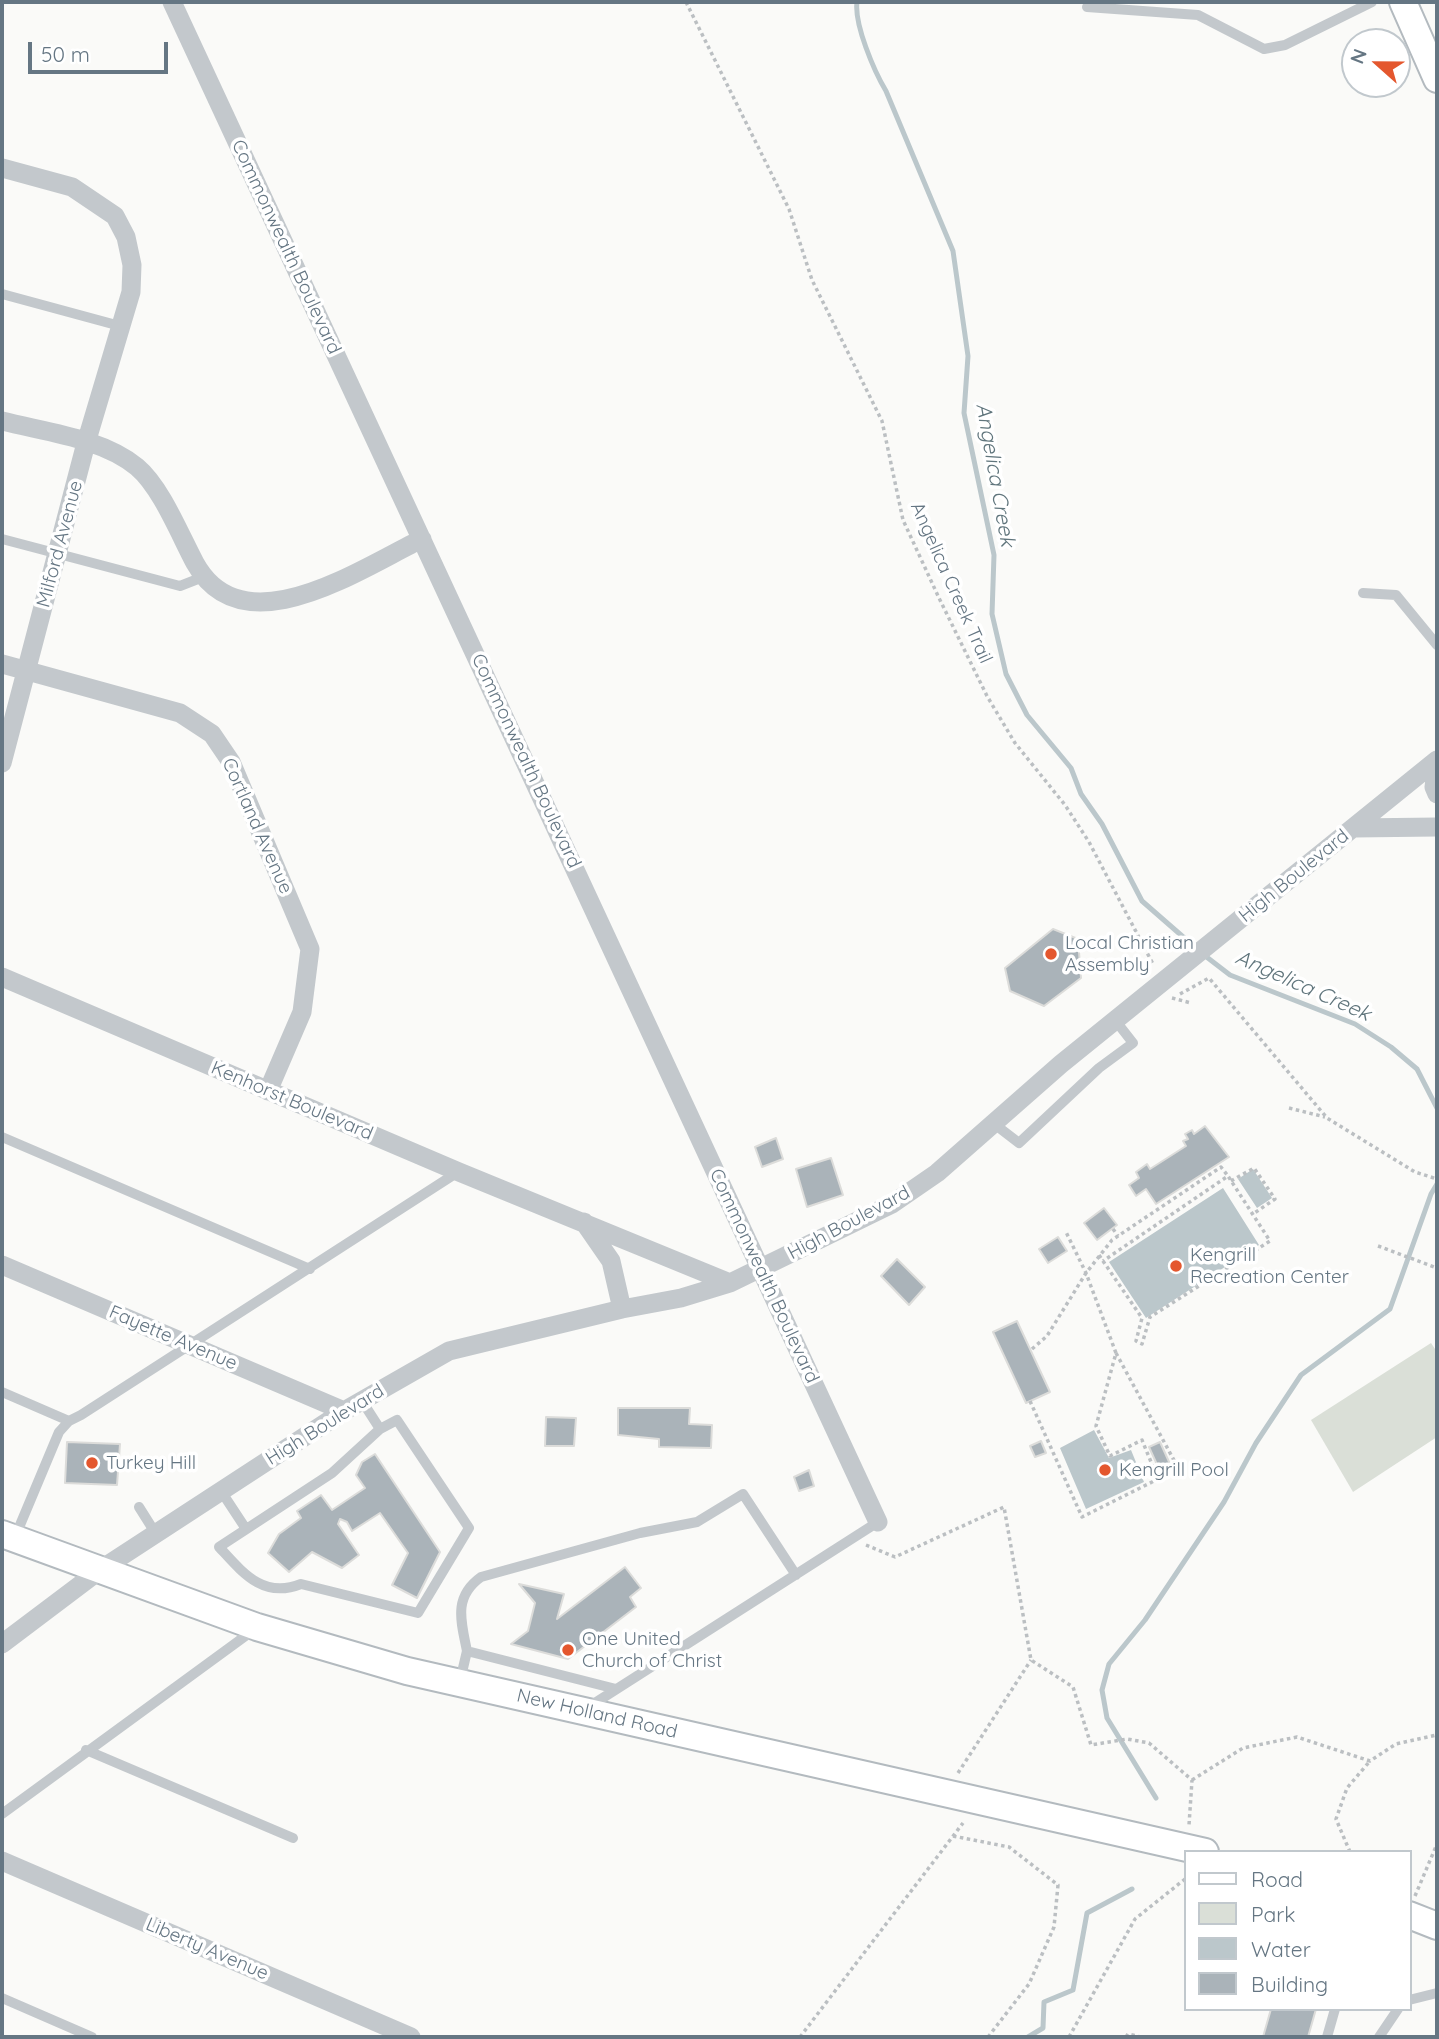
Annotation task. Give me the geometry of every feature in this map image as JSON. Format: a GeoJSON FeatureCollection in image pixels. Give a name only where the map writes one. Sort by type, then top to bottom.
{"type":"FeatureCollection","features":[{"type":"Feature","properties":{"kind":"main road"},"geometry":{"type":"LineString","coordinates":[[1403,2],[1437,79]]}},
{"type":"Feature","properties":{"kind":"main road","name":"New Holland Road"},"geometry":{"type":"LineString","coordinates":[[8,1536],[257,1627],[459,1683],[1196,1850]]}},
{"type":"Feature","properties":{"kind":"main road"},"geometry":{"type":"LineString","coordinates":[[1412,1906],[1437,1926]]}},
{"type":"Feature","properties":{"kind":"street","name":"Commonwealth Boulevard"},"geometry":{"type":"LineString","coordinates":[[172,2],[878,1522]]}},
{"type":"Feature","properties":{"kind":"street","name":"Milford Avenue"},"geometry":{"type":"LineString","coordinates":[[2,168],[72,187],[115,216],[126,237],[132,265],[131,292],[86,443],[2,763]]}},
{"type":"Feature","properties":{"kind":"street"},"geometry":{"type":"LineString","coordinates":[[2,421],[86,443],[122,456],[145,475],[203,577],[223,592],[245,601],[268,603],[303,597],[422,538]]}},
{"type":"Feature","properties":{"kind":"street","name":"Cortland Avenue"},"geometry":{"type":"LineString","coordinates":[[2,664],[180,713],[212,734],[231,762],[310,950],[302,1012],[268,1091]]}},
{"type":"Feature","properties":{"kind":"street"},"geometry":{"type":"LineString","coordinates":[[1437,763],[1434,787],[1437,794]]}},
{"type":"Feature","properties":{"kind":"street","name":"High Boulevard"},"geometry":{"type":"LineString","coordinates":[[2,1644],[100,1570],[344,1412],[449,1351],[622,1309],[681,1298],[730,1283],[892,1204],[937,1173],[1115,1020],[1170,984],[1224,932],[1437,763]]}},
{"type":"Feature","properties":{"kind":"street"},"geometry":{"type":"LineString","coordinates":[[1354,828],[1437,827]]}},
{"type":"Feature","properties":{"kind":"street","name":"Kenhorst Boulevard"},"geometry":{"type":"LineString","coordinates":[[2,977],[458,1172],[730,1283]]}},
{"type":"Feature","properties":{"kind":"street"},"geometry":{"type":"LineString","coordinates":[[583,1221],[611,1261],[622,1309]]}},
{"type":"Feature","properties":{"kind":"street","name":"Fayette Avenue"},"geometry":{"type":"LineString","coordinates":[[2,1265],[344,1412]]}},
{"type":"Feature","properties":{"kind":"street","name":"Liberty Avenue"},"geometry":{"type":"LineString","coordinates":[[2,1861],[411,2037]]}},
{"type":"Feature","properties":{"kind":"lane"},"geometry":{"type":"LineString","coordinates":[[1087,8],[1198,15],[1264,49],[1285,45],[1372,2]]}},
{"type":"Feature","properties":{"kind":"lane"},"geometry":{"type":"LineString","coordinates":[[2,294],[120,326]]}},
{"type":"Feature","properties":{"kind":"lane"},"geometry":{"type":"LineString","coordinates":[[2,539],[180,586],[203,577]]}},
{"type":"Feature","properties":{"kind":"lane"},"geometry":{"type":"LineString","coordinates":[[1363,593],[1396,595],[1437,645]]}},
{"type":"Feature","properties":{"kind":"lane"},"geometry":{"type":"LineString","coordinates":[[992,1123],[1019,1143],[1099,1068],[1133,1043],[1115,1020]]}},
{"type":"Feature","properties":{"kind":"lane"},"geometry":{"type":"LineString","coordinates":[[2,1137],[310,1269]]}},
{"type":"Feature","properties":{"kind":"lane"},"geometry":{"type":"LineString","coordinates":[[8,1536],[59,1432],[69,1421],[458,1172]]}},
{"type":"Feature","properties":{"kind":"lane"},"geometry":{"type":"LineString","coordinates":[[2,1392],[69,1421]]}},
{"type":"Feature","properties":{"kind":"lane"},"geometry":{"type":"LineString","coordinates":[[362,1401],[380,1429]]}},
{"type":"Feature","properties":{"kind":"lane"},"geometry":{"type":"LineString","coordinates":[[397,1420],[469,1528],[418,1612],[301,1584],[284,1591],[249,1579],[219,1547],[246,1529],[332,1473],[380,1429],[397,1420]]}},
{"type":"Feature","properties":{"kind":"lane"},"geometry":{"type":"LineString","coordinates":[[221,1491],[246,1529]]}},
{"type":"Feature","properties":{"kind":"lane"},"geometry":{"type":"LineString","coordinates":[[459,1683],[467,1651],[460,1612],[461,1600],[470,1586],[481,1577],[640,1533],[697,1522],[743,1494],[796,1575]]}},
{"type":"Feature","properties":{"kind":"lane"},"geometry":{"type":"LineString","coordinates":[[138,1507],[156,1534]]}},
{"type":"Feature","properties":{"kind":"lane"},"geometry":{"type":"LineString","coordinates":[[583,1710],[878,1522]]}},
{"type":"Feature","properties":{"kind":"lane"},"geometry":{"type":"LineString","coordinates":[[2,1814],[257,1627]]}},
{"type":"Feature","properties":{"kind":"lane"},"geometry":{"type":"LineString","coordinates":[[467,1651],[616,1689]]}},
{"type":"Feature","properties":{"kind":"lane"},"geometry":{"type":"LineString","coordinates":[[86,1750],[293,1838]]}},
{"type":"Feature","properties":{"kind":"lane"},"geometry":{"type":"LineString","coordinates":[[1411,1999],[1418,1995],[1437,1993]]}},
{"type":"Feature","properties":{"kind":"lane"},"geometry":{"type":"LineString","coordinates":[[2,1998],[92,2037]]}},
{"type":"Feature","properties":{"kind":"lane"},"geometry":{"type":"LineString","coordinates":[[1327,2037],[1334,2011]]}},
{"type":"Feature","properties":{"kind":"lane"},"geometry":{"type":"LineString","coordinates":[[1380,2037],[1397,2011]]}},
{"type":"Feature","properties":{"kind":"path","name":"Angelica Creek Trail"},"geometry":{"type":"LineString","coordinates":[[686,2],[789,209],[812,280],[882,421],[903,520],[987,696],[1015,743],[1065,805],[1089,842],[1170,984]]}},
{"type":"Feature","properties":{"kind":"path"},"geometry":{"type":"LineString","coordinates":[[1170,984],[1209,978],[1327,1118]]}},
{"type":"Feature","properties":{"kind":"path"},"geometry":{"type":"LineString","coordinates":[[1170,984],[1191,1003]]}},
{"type":"Feature","properties":{"kind":"path"},"geometry":{"type":"LineString","coordinates":[[1289,1108],[1327,1118],[1415,1172],[1437,1180]]}},
{"type":"Feature","properties":{"kind":"path"},"geometry":{"type":"LineString","coordinates":[[1032,1349],[1046,1336],[1099,1255],[1118,1236],[1221,1167],[1270,1241],[1150,1317],[1142,1344],[1136,1341],[1142,1318],[1099,1255]]}},
{"type":"Feature","properties":{"kind":"path"},"geometry":{"type":"LineString","coordinates":[[1231,1181],[1254,1168],[1275,1199],[1253,1214]]}},
{"type":"Feature","properties":{"kind":"path"},"geometry":{"type":"LineString","coordinates":[[1103,1261],[1228,1176]]}},
{"type":"Feature","properties":{"kind":"path"},"geometry":{"type":"LineString","coordinates":[[1112,1229],[1118,1236]]}},
{"type":"Feature","properties":{"kind":"path"},"geometry":{"type":"LineString","coordinates":[[1066,1232],[1086,1273],[1116,1353],[1176,1464]]}},
{"type":"Feature","properties":{"kind":"path"},"geometry":{"type":"LineString","coordinates":[[1378,1246],[1437,1268]]}},
{"type":"Feature","properties":{"kind":"path"},"geometry":{"type":"LineString","coordinates":[[1030,1401],[1083,1517],[1158,1479],[1142,1440],[1110,1456],[1096,1426],[1116,1353]]}},
{"type":"Feature","properties":{"kind":"path"},"geometry":{"type":"LineString","coordinates":[[852,1539],[895,1557],[1004,1507],[1031,1660],[956,1777]]}},
{"type":"Feature","properties":{"kind":"path"},"geometry":{"type":"LineString","coordinates":[[1031,1660],[1073,1687],[1091,1745],[1127,1739],[1149,1743],[1192,1780]]}},
{"type":"Feature","properties":{"kind":"path"},"geometry":{"type":"LineString","coordinates":[[1349,1850],[1336,1819],[1347,1787],[1370,1761],[1396,1744],[1437,1735]]}},
{"type":"Feature","properties":{"kind":"path"},"geometry":{"type":"LineString","coordinates":[[1192,1780],[1242,1748],[1297,1737],[1370,1761]]}},
{"type":"Feature","properties":{"kind":"path"},"geometry":{"type":"LineString","coordinates":[[1189,1825],[1192,1780]]}},
{"type":"Feature","properties":{"kind":"path"},"geometry":{"type":"LineString","coordinates":[[800,2037],[963,1823]]}},
{"type":"Feature","properties":{"kind":"path"},"geometry":{"type":"LineString","coordinates":[[953,1836],[1009,1847],[1058,1885],[1054,1927],[1029,1984],[988,2037]]}},
{"type":"Feature","properties":{"kind":"path"},"geometry":{"type":"LineString","coordinates":[[1412,1906],[1437,1843]]}},
{"type":"Feature","properties":{"kind":"path"},"geometry":{"type":"LineString","coordinates":[[1069,2037],[1135,1919],[1184,1881]]}},
{"type":"Feature","properties":{"kind":"path"},"geometry":{"type":"LineString","coordinates":[[1126,2037],[1128,2034],[1141,2037]]}},
{"type":"Feature","properties":{"kind":"green space"},"geometry":{"type":"Polygon","coordinates":[[[1431,1343],[1437,1352],[1437,1437],[1353,1492],[1311,1420],[1431,1343]]]}},
{"type":"Feature","properties":{"kind":"water"},"geometry":{"type":"Polygon","coordinates":[[[1253,1169],[1272,1198],[1257,1208],[1238,1179],[1253,1169]]]}},
{"type":"Feature","properties":{"kind":"water"},"geometry":{"type":"Polygon","coordinates":[[[1223,1188],[1259,1245],[1146,1318],[1109,1262],[1223,1188]]]}},
{"type":"Feature","properties":{"kind":"water","name":"Kengrill Pool"},"geometry":{"type":"Polygon","coordinates":[[[1094,1430],[1109,1458],[1131,1450],[1144,1482],[1086,1509],[1060,1448],[1094,1430]]]}},
{"type":"Feature","properties":{"kind":"building","name":"Local Christian Assembly"},"geometry":{"type":"Polygon","coordinates":[[[1053,929],[1078,939],[1081,978],[1044,1006],[1010,991],[1005,968],[1053,929]]]}},
{"type":"Feature","properties":{"kind":"building"},"geometry":{"type":"Polygon","coordinates":[[[1205,1126],[1229,1157],[1156,1204],[1146,1189],[1136,1196],[1129,1185],[1139,1178],[1136,1172],[1147,1164],[1150,1169],[1186,1146],[1183,1141],[1188,1139],[1185,1134],[1192,1130],[1194,1134],[1205,1126]]]}},
{"type":"Feature","properties":{"kind":"building"},"geometry":{"type":"Polygon","coordinates":[[[776,1138],[783,1159],[762,1167],[755,1147],[776,1138]]]}},
{"type":"Feature","properties":{"kind":"building"},"geometry":{"type":"Polygon","coordinates":[[[831,1158],[843,1195],[807,1207],[796,1169],[831,1158]]]}},
{"type":"Feature","properties":{"kind":"building"},"geometry":{"type":"Polygon","coordinates":[[[1104,1208],[1117,1225],[1097,1240],[1084,1223],[1104,1208]]]}},
{"type":"Feature","properties":{"kind":"building"},"geometry":{"type":"Polygon","coordinates":[[[1058,1237],[1067,1251],[1048,1263],[1039,1249],[1058,1237]]]}},
{"type":"Feature","properties":{"kind":"building"},"geometry":{"type":"Polygon","coordinates":[[[897,1259],[925,1287],[909,1305],[881,1276],[897,1259]]]}},
{"type":"Feature","properties":{"kind":"building"},"geometry":{"type":"Polygon","coordinates":[[[1017,1321],[1050,1392],[1026,1403],[993,1332],[1017,1321]]]}},
{"type":"Feature","properties":{"kind":"building"},"geometry":{"type":"Polygon","coordinates":[[[618,1408],[690,1408],[689,1424],[712,1425],[711,1448],[659,1447],[659,1439],[618,1435],[618,1408]]]}},
{"type":"Feature","properties":{"kind":"building"},"geometry":{"type":"Polygon","coordinates":[[[546,1417],[576,1418],[574,1446],[545,1446],[546,1417]]]}},
{"type":"Feature","properties":{"kind":"building"},"geometry":{"type":"Polygon","coordinates":[[[1041,1441],[1046,1453],[1035,1457],[1030,1446],[1041,1441]]]}},
{"type":"Feature","properties":{"kind":"building","name":"Turkey Hill"},"geometry":{"type":"Polygon","coordinates":[[[67,1442],[120,1444],[117,1485],[65,1483],[67,1442]]]}},
{"type":"Feature","properties":{"kind":"building"},"geometry":{"type":"Polygon","coordinates":[[[1160,1442],[1170,1464],[1159,1469],[1149,1447],[1160,1442]]]}},
{"type":"Feature","properties":{"kind":"building"},"geometry":{"type":"Polygon","coordinates":[[[375,1454],[440,1552],[417,1598],[392,1585],[408,1553],[380,1513],[352,1531],[347,1522],[340,1519],[338,1524],[359,1555],[342,1568],[312,1552],[289,1572],[268,1553],[279,1534],[301,1518],[297,1511],[321,1495],[332,1510],[365,1488],[356,1475],[362,1462],[375,1454]]]}},
{"type":"Feature","properties":{"kind":"building"},"geometry":{"type":"Polygon","coordinates":[[[809,1470],[814,1486],[799,1491],[794,1477],[809,1470]]]}},
{"type":"Feature","properties":{"kind":"building"},"geometry":{"type":"Polygon","coordinates":[[[625,1567],[641,1588],[630,1597],[636,1607],[568,1659],[511,1644],[528,1631],[535,1603],[519,1584],[564,1594],[557,1619],[625,1567]]]}},
{"type":"Feature","properties":{"kind":"building"},"geometry":{"type":"Polygon","coordinates":[[[1270,2011],[1315,2011],[1308,2037],[1263,2037],[1270,2011]]]}},
{"type":"Feature","properties":{"kind":"waterway","name":"Angelica Creek"},"geometry":{"type":"LineString","coordinates":[[857,2],[866,47],[953,251],[968,356],[964,413],[994,555],[992,614],[1006,674],[1027,715],[1071,768],[1081,794],[1102,824],[1142,901],[1197,949]]}},
{"type":"Feature","properties":{"kind":"waterway","name":"Angelica Creek"},"geometry":{"type":"LineString","coordinates":[[1204,955],[1230,975],[1355,1024],[1391,1047],[1417,1069],[1437,1108]]}},
{"type":"Feature","properties":{"kind":"waterway"},"geometry":{"type":"LineString","coordinates":[[1156,1798],[1107,1718],[1102,1690],[1109,1664],[1145,1620],[1224,1502],[1256,1443],[1301,1375],[1390,1309],[1437,1184]]}},
{"type":"Feature","properties":{"kind":"waterway"},"geometry":{"type":"LineString","coordinates":[[1028,2037],[1043,2028],[1044,2002],[1073,1990],[1087,1913],[1132,1889]]}},
{"type":"Feature","properties":{"kind":"place","name":"Local Christian Assembly"},"geometry":{"type":"Point","coordinates":[1051,954]}},
{"type":"Feature","properties":{"kind":"place","name":"Kengrill Recreation Center"},"geometry":{"type":"Point","coordinates":[1176,1266]}},
{"type":"Feature","properties":{"kind":"place","name":"Turkey Hill"},"geometry":{"type":"Point","coordinates":[92,1463]}},
{"type":"Feature","properties":{"kind":"place","name":"Kengrill Pool"},"geometry":{"type":"Point","coordinates":[1105,1470]}},
{"type":"Feature","properties":{"kind":"place","name":"One United Church of Christ"},"geometry":{"type":"Point","coordinates":[568,1650]}}]}
